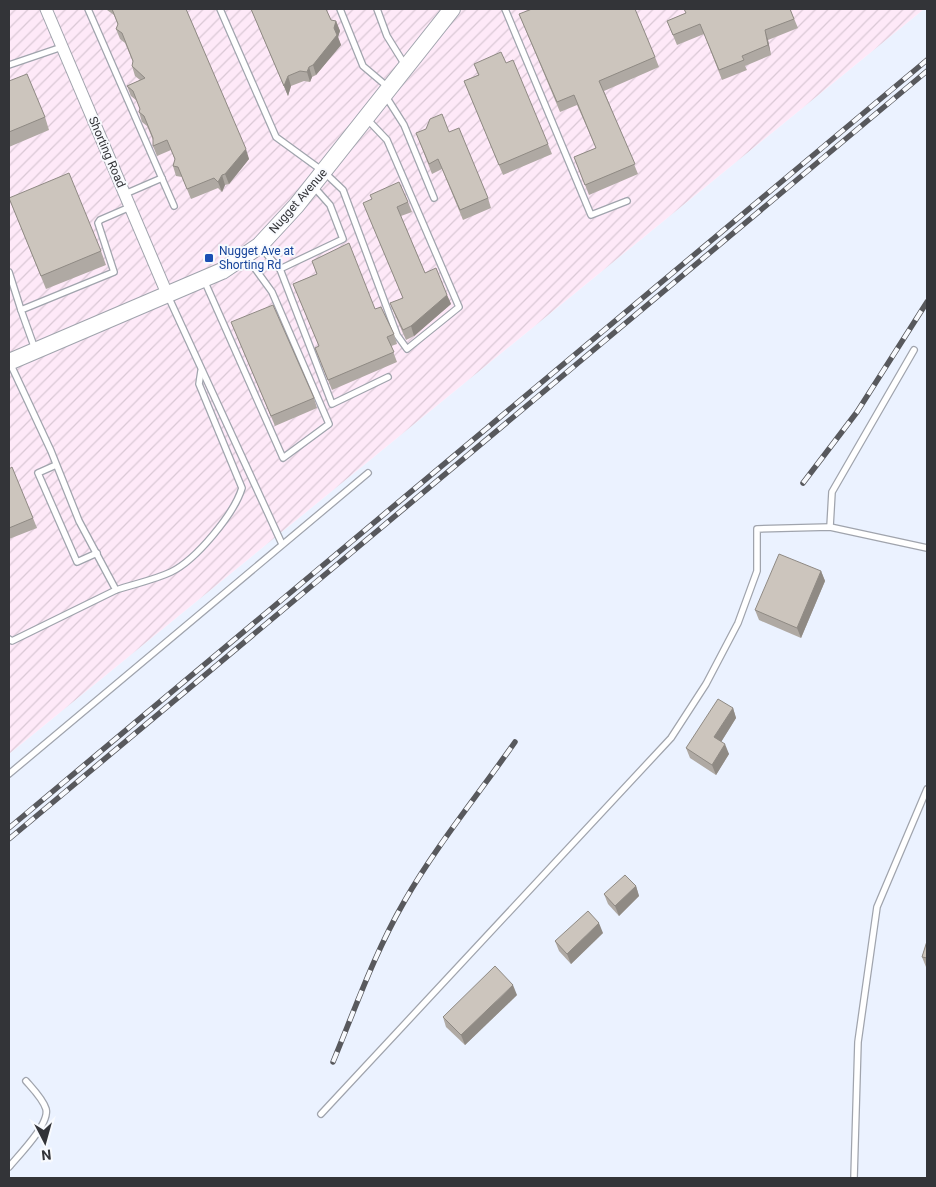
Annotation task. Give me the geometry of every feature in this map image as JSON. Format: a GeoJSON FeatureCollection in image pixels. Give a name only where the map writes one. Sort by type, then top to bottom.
{"type":"FeatureCollection","features":[{"type":"Feature","properties":{"kind":"street","name":"Shorting Road"},"geometry":{"type":"LineString","coordinates":[[46,9],[168,296]]}},
{"type":"Feature","properties":{"kind":"street","name":"Nugget Avenue"},"geometry":{"type":"LineString","coordinates":[[9,362],[222,272],[259,246],[324,172],[452,9]]}},
{"type":"Feature","properties":{"kind":"lane"},"geometry":{"type":"LineString","coordinates":[[88,9],[174,206]]}},
{"type":"Feature","properties":{"kind":"lane"},"geometry":{"type":"LineString","coordinates":[[220,9],[276,137],[324,172],[343,190],[397,335],[407,349],[459,307],[418,208],[387,140],[367,118]]}},
{"type":"Feature","properties":{"kind":"lane"},"geometry":{"type":"LineString","coordinates":[[340,9],[363,66],[388,92],[404,125],[434,198]]}},
{"type":"Feature","properties":{"kind":"lane"},"geometry":{"type":"LineString","coordinates":[[377,9],[387,36],[406,67]]}},
{"type":"Feature","properties":{"kind":"lane"},"geometry":{"type":"LineString","coordinates":[[505,9],[591,215],[627,201]]}},
{"type":"Feature","properties":{"kind":"lane"},"geometry":{"type":"LineString","coordinates":[[9,65],[62,47]]}},
{"type":"Feature","properties":{"kind":"lane"},"geometry":{"type":"LineString","coordinates":[[124,194],[162,178]]}},
{"type":"Feature","properties":{"kind":"lane"},"geometry":{"type":"LineString","coordinates":[[280,269],[343,239],[330,205],[313,185]]}},
{"type":"Feature","properties":{"kind":"lane"},"geometry":{"type":"LineString","coordinates":[[21,310],[114,272],[98,223],[130,207]]}},
{"type":"Feature","properties":{"kind":"lane"},"geometry":{"type":"LineString","coordinates":[[259,246],[280,269],[332,404],[388,377]]}},
{"type":"Feature","properties":{"kind":"lane"},"geometry":{"type":"LineString","coordinates":[[204,280],[283,458],[329,424],[272,292],[245,256]]}},
{"type":"Feature","properties":{"kind":"lane"},"geometry":{"type":"LineString","coordinates":[[9,272],[36,351]]}},
{"type":"Feature","properties":{"kind":"lane"},"geometry":{"type":"LineString","coordinates":[[168,296],[282,544]]}},
{"type":"Feature","properties":{"kind":"lane"},"geometry":{"type":"LineString","coordinates":[[830,527],[832,492],[914,350]]}},
{"type":"Feature","properties":{"kind":"lane"},"geometry":{"type":"LineString","coordinates":[[9,362],[51,451],[79,521],[116,590]]}},
{"type":"Feature","properties":{"kind":"lane"},"geometry":{"type":"LineString","coordinates":[[9,639],[12,641],[116,590],[172,572],[203,546],[237,504],[242,488],[200,384],[201,371]]}},
{"type":"Feature","properties":{"kind":"lane"},"geometry":{"type":"LineString","coordinates":[[56,465],[38,473],[77,562],[97,553]]}},
{"type":"Feature","properties":{"kind":"lane"},"geometry":{"type":"LineString","coordinates":[[9,774],[368,473]]}},
{"type":"Feature","properties":{"kind":"lane"},"geometry":{"type":"LineString","coordinates":[[321,1114],[672,738],[706,684],[738,623],[757,571],[757,529],[830,527],[927,548]]}},
{"type":"Feature","properties":{"kind":"lane"},"geometry":{"type":"LineString","coordinates":[[854,1178],[858,1042],[877,907],[927,789]]}},
{"type":"Feature","properties":{"kind":"lane"},"geometry":{"type":"LineString","coordinates":[[9,1167],[29,1144],[46,1118],[46,1110],[36,1092],[26,1081]]}},
{"type":"Feature","properties":{"kind":"shaded area"},"geometry":{"type":"Polygon","coordinates":[[[9,9],[924,9],[9,754],[9,9]]]}},
{"type":"Feature","properties":{"kind":"shaded area"},"geometry":{"type":"Polygon","coordinates":[[[924,9],[927,9],[927,1178],[9,1178],[9,754],[924,9]]]}},
{"type":"Feature","properties":{"kind":"building"},"geometry":{"type":"Polygon","coordinates":[[[112,9],[186,9],[246,149],[218,182],[214,178],[187,189],[178,167],[173,166],[175,159],[167,140],[153,146],[153,138],[144,116],[139,112],[140,109],[133,91],[127,86],[145,78],[132,66],[133,61],[122,33],[116,29],[118,24],[112,9]]]}},
{"type":"Feature","properties":{"kind":"building"},"geometry":{"type":"Polygon","coordinates":[[[251,9],[326,9],[331,20],[336,21],[334,28],[337,35],[313,65],[309,67],[307,72],[300,71],[288,76],[284,86],[251,9]]]}},
{"type":"Feature","properties":{"kind":"building"},"geometry":{"type":"Polygon","coordinates":[[[532,9],[635,9],[655,57],[599,81],[635,164],[585,185],[574,157],[596,148],[574,95],[557,102],[519,14],[532,9]]]}},
{"type":"Feature","properties":{"kind":"building"},"geometry":{"type":"Polygon","coordinates":[[[684,9],[790,9],[794,19],[765,30],[768,45],[742,56],[744,60],[719,70],[700,24],[673,35],[667,21],[686,13],[684,9]]]}},
{"type":"Feature","properties":{"kind":"building"},"geometry":{"type":"Polygon","coordinates":[[[501,52],[506,63],[513,60],[548,144],[499,165],[464,81],[479,75],[474,64],[501,52]]]}},
{"type":"Feature","properties":{"kind":"building"},"geometry":{"type":"Polygon","coordinates":[[[27,74],[45,117],[9,132],[9,81],[27,74]]]}},
{"type":"Feature","properties":{"kind":"building"},"geometry":{"type":"Polygon","coordinates":[[[442,114],[449,132],[459,128],[488,198],[460,210],[438,159],[429,164],[416,133],[426,129],[430,119],[442,114]]]}},
{"type":"Feature","properties":{"kind":"building"},"geometry":{"type":"Polygon","coordinates":[[[69,173],[101,251],[41,276],[9,198],[69,173]]]}},
{"type":"Feature","properties":{"kind":"building"},"geometry":{"type":"Polygon","coordinates":[[[399,182],[408,202],[397,207],[425,273],[436,268],[447,295],[411,326],[403,330],[390,303],[403,298],[363,203],[372,199],[370,195],[399,182]]]}},
{"type":"Feature","properties":{"kind":"building"},"geometry":{"type":"Polygon","coordinates":[[[349,243],[375,309],[381,307],[394,334],[387,337],[394,352],[328,380],[315,348],[319,346],[293,284],[317,274],[312,261],[349,243]]]}},
{"type":"Feature","properties":{"kind":"building"},"geometry":{"type":"Polygon","coordinates":[[[273,305],[314,398],[271,416],[231,322],[273,305]]]}},
{"type":"Feature","properties":{"kind":"building"},"geometry":{"type":"Polygon","coordinates":[[[12,467],[33,518],[9,528],[9,469],[12,467]]]}},
{"type":"Feature","properties":{"kind":"building"},"geometry":{"type":"Polygon","coordinates":[[[779,554],[821,571],[797,628],[755,610],[779,554]]]}},
{"type":"Feature","properties":{"kind":"building"},"geometry":{"type":"Polygon","coordinates":[[[718,699],[733,708],[714,737],[725,744],[712,765],[686,748],[718,699]]]}},
{"type":"Feature","properties":{"kind":"building"},"geometry":{"type":"Polygon","coordinates":[[[625,875],[636,886],[615,906],[604,894],[625,875]]]}},
{"type":"Feature","properties":{"kind":"building"},"geometry":{"type":"Polygon","coordinates":[[[588,911],[599,923],[567,954],[555,941],[588,911]]]}},
{"type":"Feature","properties":{"kind":"building"},"geometry":{"type":"Polygon","coordinates":[[[927,941],[927,958],[922,957],[927,941]]]}},
{"type":"Feature","properties":{"kind":"building"},"geometry":{"type":"Polygon","coordinates":[[[495,966],[513,985],[461,1035],[443,1017],[495,966]]]}},
{"type":"Feature","properties":{"kind":"railway"},"geometry":{"type":"LineString","coordinates":[[9,828],[927,60]]}},
{"type":"Feature","properties":{"kind":"railway"},"geometry":{"type":"LineString","coordinates":[[9,839],[927,71]]}},
{"type":"Feature","properties":{"kind":"railway"},"geometry":{"type":"LineString","coordinates":[[803,483],[857,412],[927,302]]}},
{"type":"Feature","properties":{"kind":"railway"},"geometry":{"type":"LineString","coordinates":[[333,1062],[357,1001],[404,902],[443,841],[515,742]]}},
{"type":"Feature","properties":{"kind":"place","name":"Nugget Ave at Shorting Rd"},"geometry":{"type":"Point","coordinates":[209,258]}}]}
